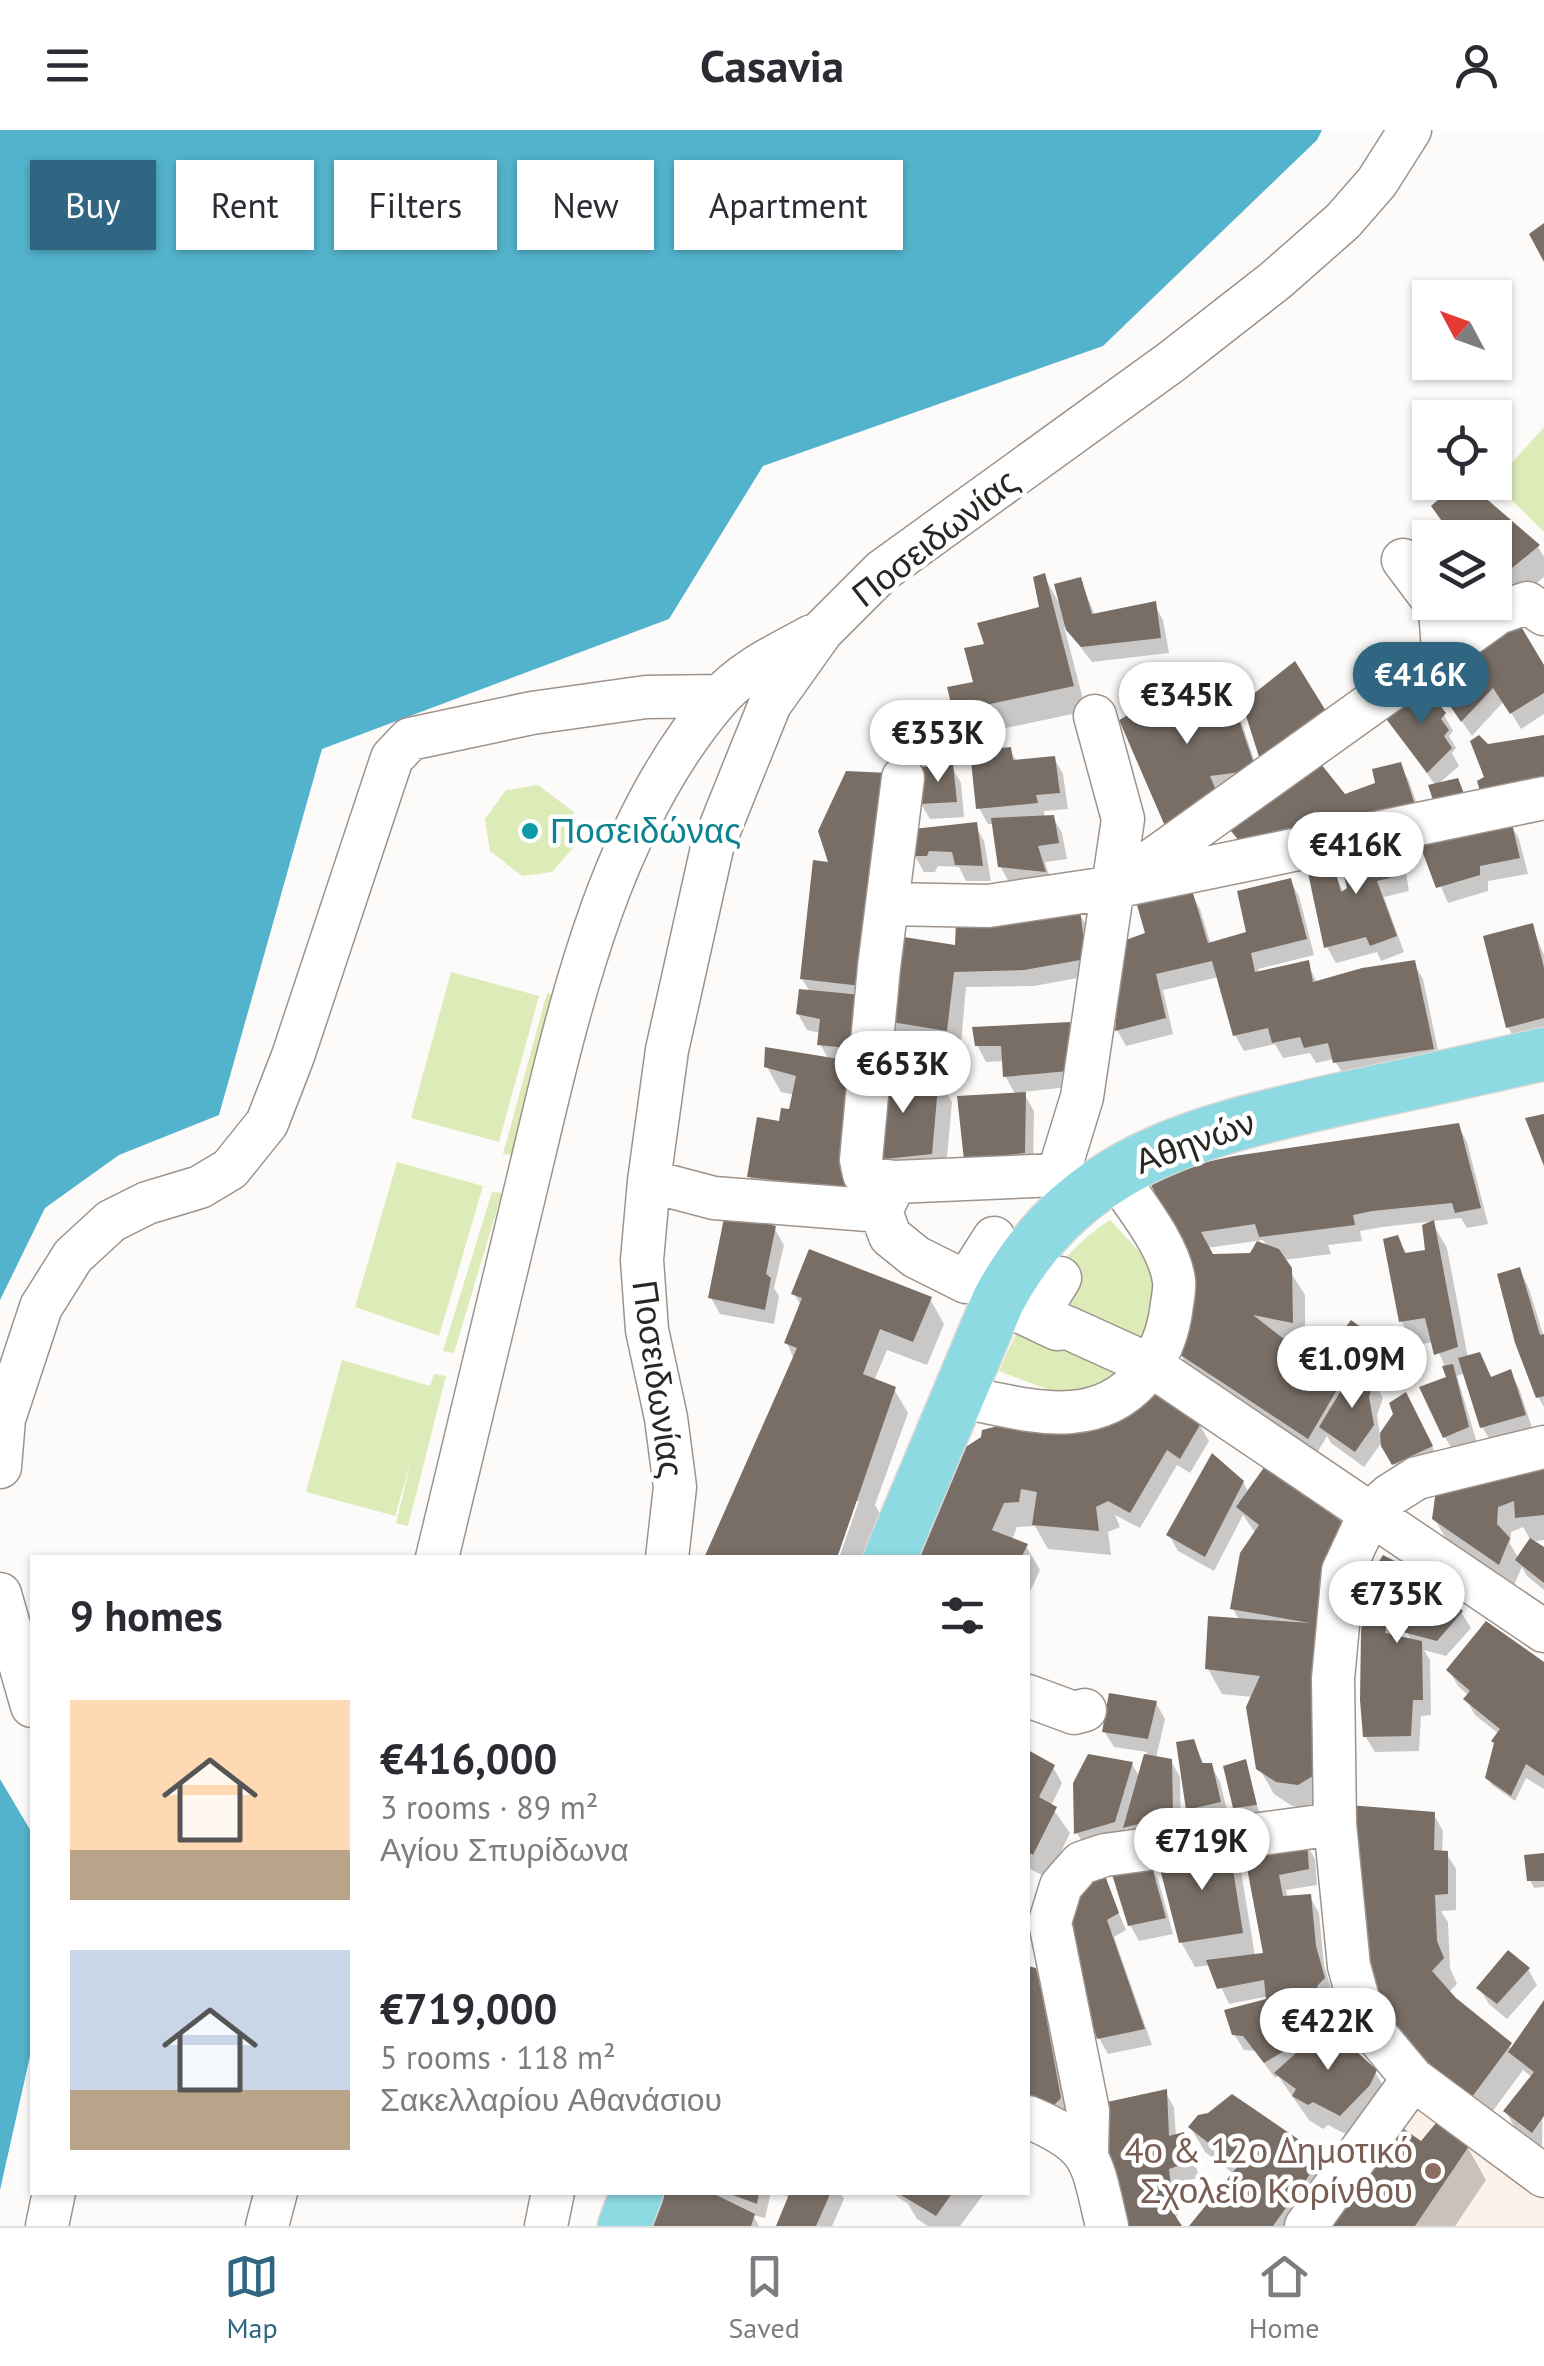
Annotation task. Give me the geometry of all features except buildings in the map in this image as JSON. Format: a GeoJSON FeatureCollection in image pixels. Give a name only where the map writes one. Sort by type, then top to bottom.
{"type":"FeatureCollection","features":[{"type":"Feature","properties":{"kind":"main road","name":"Αθηνών"},"geometry":{"type":"LineString","coordinates":[[891,1555],[1010,1277],[1084,1182],[1222,1126],[1544,1054]]}},
{"type":"Feature","properties":{"kind":"main road"},"geometry":{"type":"LineString","coordinates":[[624,2226],[637,2195]]}},
{"type":"Feature","properties":{"kind":"street","name":"Ποσειδωνίας"},"geometry":{"type":"LineString","coordinates":[[667,1555],[675,1488],[666,1418],[647,1330],[642,1260],[649,1181],[668,1050],[712,848],[770,704],[822,631],[882,572],[1171,362],[1344,221],[1377,182],[1410,130]]}},
{"type":"Feature","properties":{"kind":"street"},"geometry":{"type":"LineString","coordinates":[[1404,560],[1412,571]]}},
{"type":"Feature","properties":{"kind":"street"},"geometry":{"type":"LineString","coordinates":[[1115,887],[1498,613],[1535,608]]}},
{"type":"Feature","properties":{"kind":"street"},"geometry":{"type":"LineString","coordinates":[[1441,620],[1443,650]]}},
{"type":"Feature","properties":{"kind":"street"},"geometry":{"type":"LineString","coordinates":[[438,1555],[562,1035],[613,883],[652,793],[720,696],[748,672],[822,631]]}},
{"type":"Feature","properties":{"kind":"street"},"geometry":{"type":"LineString","coordinates":[[0,1467],[4,1419],[41,1307],[72,1256],[111,1221],[147,1204],[200,1187],[230,1169],[267,1123],[392,758],[410,739],[532,713],[646,696],[720,696]]}},
{"type":"Feature","properties":{"kind":"street"},"geometry":{"type":"LineString","coordinates":[[1084,1182],[1082,1097],[1122,819],[1095,716]]}},
{"type":"Feature","properties":{"kind":"street"},"geometry":{"type":"LineString","coordinates":[[903,778],[861,1160],[864,1174],[888,1196],[890,1236],[916,1257],[966,1282],[994,1238]]}},
{"type":"Feature","properties":{"kind":"street"},"geometry":{"type":"LineString","coordinates":[[888,904],[988,906],[1115,887],[1544,798]]}},
{"type":"Feature","properties":{"kind":"street"},"geometry":{"type":"LineString","coordinates":[[649,1181],[714,1198],[888,1196],[1084,1182],[1159,1241],[1174,1280],[1170,1328],[1152,1366],[1135,1386],[1113,1402],[1071,1412],[956,1396]]}},
{"type":"Feature","properties":{"kind":"street"},"geometry":{"type":"LineString","coordinates":[[1060,1278],[1038,1313],[1152,1366],[1544,1631]]}},
{"type":"Feature","properties":{"kind":"street"},"geometry":{"type":"LineString","coordinates":[[998,1301],[1058,1329],[1066,1327]]}},
{"type":"Feature","properties":{"kind":"street"},"geometry":{"type":"LineString","coordinates":[[1544,1447],[1417,1478],[1370,1513],[1342,1570],[1333,1680],[1335,1824],[1348,1966],[1359,2002],[1378,2037],[1413,2078],[1544,2176]]}},
{"type":"Feature","properties":{"kind":"street"},"geometry":{"type":"LineString","coordinates":[[0,1594],[30,1699]]}},
{"type":"Feature","properties":{"kind":"street"},"geometry":{"type":"LineString","coordinates":[[1030,1697],[1074,1712],[1084,1710]]}},
{"type":"Feature","properties":{"kind":"street"},"geometry":{"type":"LineString","coordinates":[[1107,2226],[1086,2152],[1088,2112],[1050,1922],[1061,1886],[1081,1863],[1106,1854],[1335,1824]]}},
{"type":"Feature","properties":{"kind":"street"},"geometry":{"type":"LineString","coordinates":[[1306,2226],[1413,2078]]}},
{"type":"Feature","properties":{"kind":"street"},"geometry":{"type":"LineString","coordinates":[[1030,2118],[1056,2129],[1086,2152]]}},
{"type":"Feature","properties":{"kind":"street"},"geometry":{"type":"LineString","coordinates":[[47,2226],[53,2195]]}},
{"type":"Feature","properties":{"kind":"street"},"geometry":{"type":"LineString","coordinates":[[267,2226],[275,2195]]}},
{"type":"Feature","properties":{"kind":"street"},"geometry":{"type":"LineString","coordinates":[[546,2226],[552,2195]]}},
{"type":"Feature","properties":{"kind":"shaded area","name":"4ο & 12ο Δημοτικό Σχολείο Κορίνθου"},"geometry":{"type":"Polygon","coordinates":[[[1407,2104],[1544,2196],[1544,2226],[1320,2226],[1407,2104]]]}},
{"type":"Feature","properties":{"kind":"green space"},"geometry":{"type":"Polygon","coordinates":[[[1544,427],[1544,532],[1511,500],[1512,463],[1544,427]]]}},
{"type":"Feature","properties":{"kind":"green space"},"geometry":{"type":"Polygon","coordinates":[[[538,785],[574,812],[574,847],[552,872],[522,876],[490,851],[485,819],[506,790],[538,785]]]}},
{"type":"Feature","properties":{"kind":"green space"},"geometry":{"type":"Polygon","coordinates":[[[451,972],[539,996],[499,1142],[411,1118],[451,972]]]}},
{"type":"Feature","properties":{"kind":"green space"},"geometry":{"type":"Polygon","coordinates":[[[547,993],[558,996],[514,1155],[503,1154],[547,993]]]}},
{"type":"Feature","properties":{"kind":"green space"},"geometry":{"type":"Polygon","coordinates":[[[397,1162],[483,1186],[439,1336],[355,1307],[397,1162]]]}},
{"type":"Feature","properties":{"kind":"green space"},"geometry":{"type":"Polygon","coordinates":[[[492,1192],[502,1193],[454,1353],[443,1351],[492,1192]]]}},
{"type":"Feature","properties":{"kind":"green space"},"geometry":{"type":"Polygon","coordinates":[[[1110,1220],[1155,1275],[1152,1333],[1128,1366],[1091,1388],[1054,1392],[999,1371],[1043,1286],[1073,1250],[1110,1220]]]}},
{"type":"Feature","properties":{"kind":"green space"},"geometry":{"type":"Polygon","coordinates":[[[342,1360],[430,1386],[434,1374],[446,1376],[408,1526],[396,1523],[412,1458],[395,1516],[306,1492],[342,1360]]]}},
{"type":"Feature","properties":{"kind":"water"},"geometry":{"type":"Polygon","coordinates":[[[0,130],[1322,130],[1317,140],[1103,346],[763,466],[669,619],[322,749],[219,1115],[119,1155],[45,1208],[0,1300],[0,130]]]}},
{"type":"Feature","properties":{"kind":"water"},"geometry":{"type":"Polygon","coordinates":[[[0,1779],[30,1830],[30,2056],[0,2190],[0,1779]]]}},
{"type":"Feature","properties":{"kind":"place","name":"Ποσειδώνας"},"geometry":{"type":"Point","coordinates":[530,831]}},
{"type":"Feature","properties":{"kind":"place","name":"4ο & 12ο Δημοτικό Σχολείο Κορίνθου"},"geometry":{"type":"Point","coordinates":[1433,2171]}}]}
